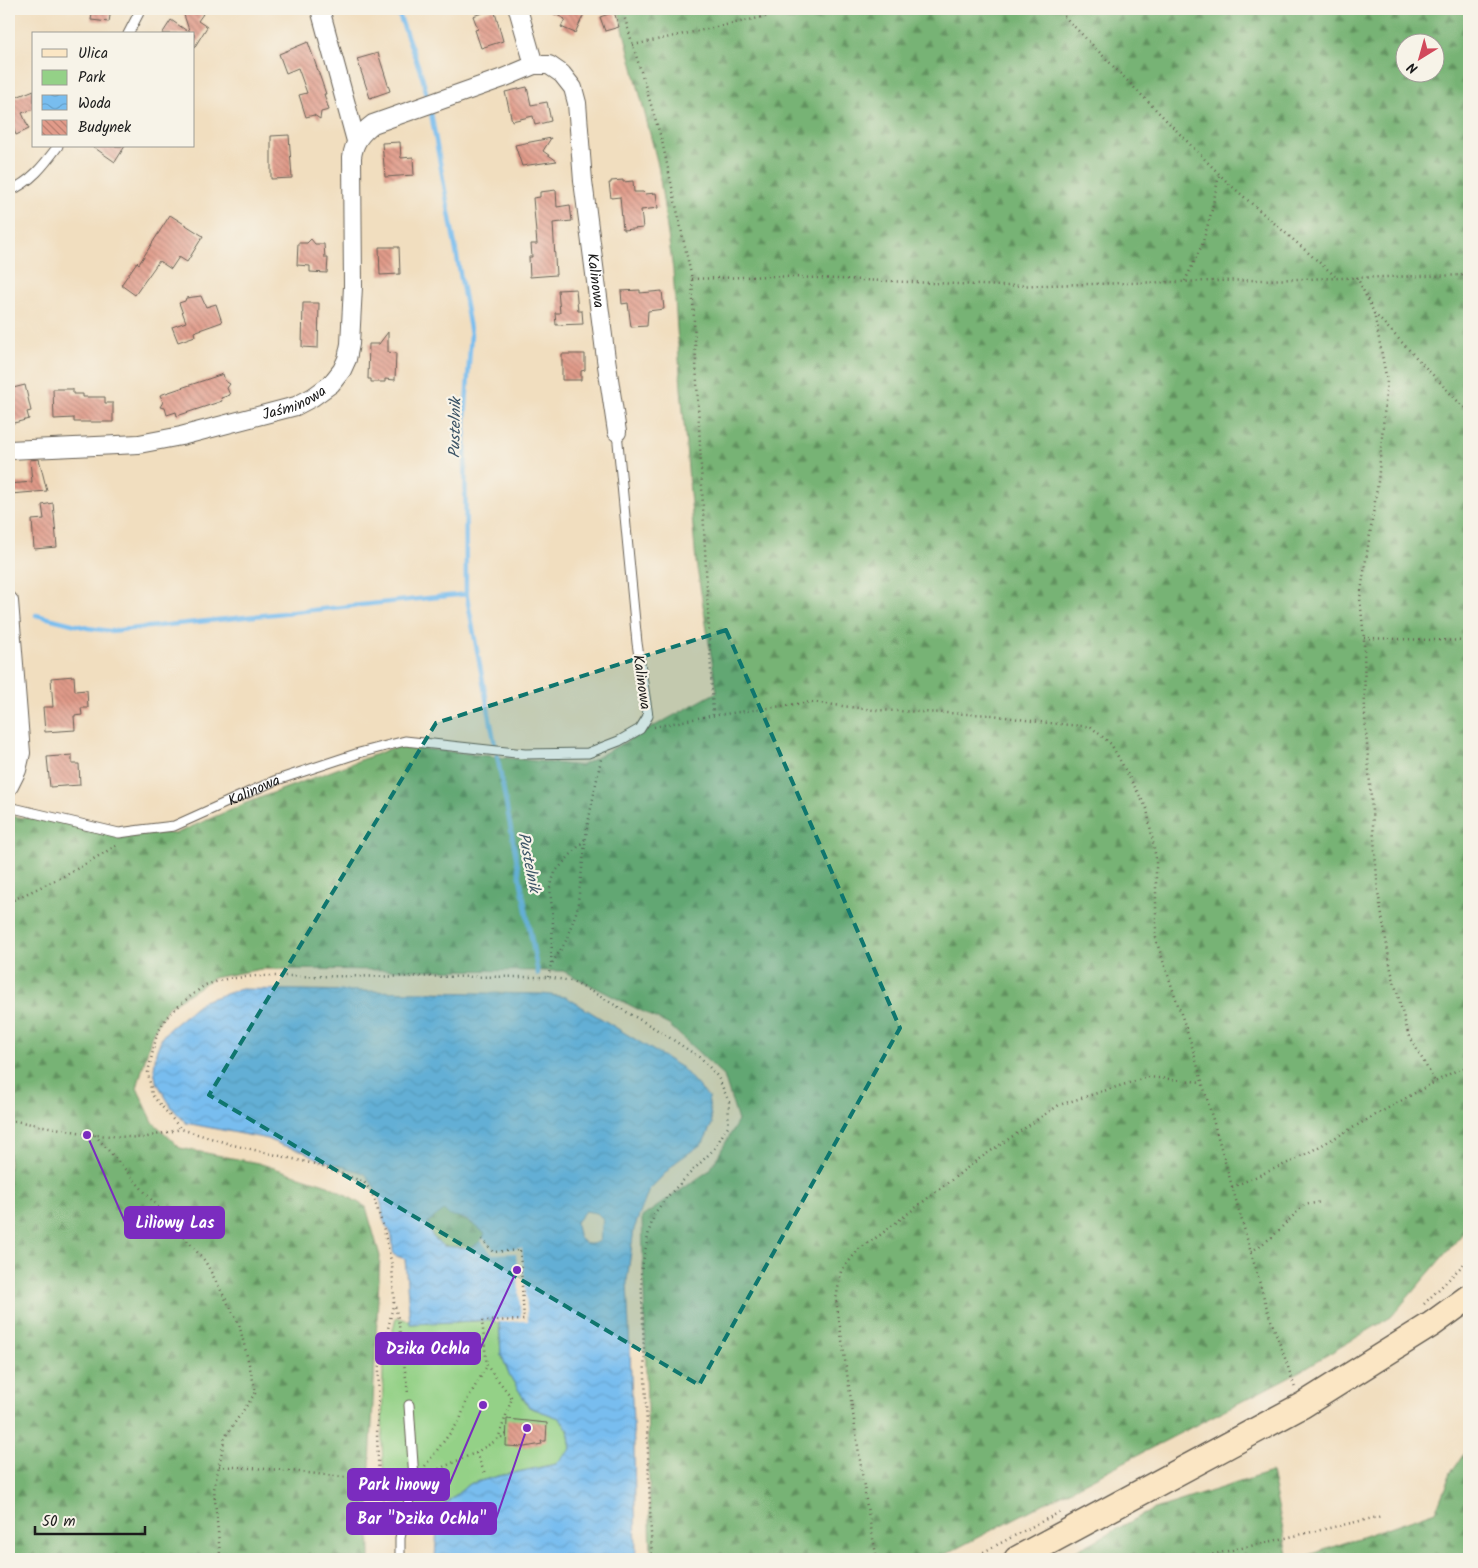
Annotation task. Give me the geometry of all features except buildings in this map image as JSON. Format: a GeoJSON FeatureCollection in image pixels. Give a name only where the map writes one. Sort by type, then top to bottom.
{"type":"FeatureCollection","features":[{"type":"Feature","properties":{"kind":"main road"},"geometry":{"type":"LineString","coordinates":[[1017,1559],[1299,1391],[1432,1324],[1469,1297]]}},
{"type":"Feature","properties":{"kind":"street","name":"Jaśminowa"},"geometry":{"type":"LineString","coordinates":[[9,450],[139,444],[181,436],[296,406],[331,384],[342,370],[347,359],[350,344],[353,286],[352,157],[353,146],[356,141],[320,9]]}},
{"type":"Feature","properties":{"kind":"street"},"geometry":{"type":"LineString","coordinates":[[356,141],[363,131],[373,124],[503,78],[534,65],[518,9]]}},
{"type":"Feature","properties":{"kind":"street","name":"Kalinowa"},"geometry":{"type":"LineString","coordinates":[[534,65],[549,65],[562,74],[573,88],[577,103],[584,181],[606,358],[618,432]]}},
{"type":"Feature","properties":{"kind":"street"},"geometry":{"type":"LineString","coordinates":[[9,601],[21,753],[17,770],[9,786]]}},
{"type":"Feature","properties":{"kind":"lane"},"geometry":{"type":"LineString","coordinates":[[129,32],[141,9]]}},
{"type":"Feature","properties":{"kind":"lane"},"geometry":{"type":"LineString","coordinates":[[9,191],[22,185],[40,169],[56,148]]}},
{"type":"Feature","properties":{"kind":"lane","name":"Kalinowa"},"geometry":{"type":"LineString","coordinates":[[9,808],[119,833],[174,826],[274,781],[359,752],[405,741],[525,754],[588,753],[619,741],[640,729],[648,716],[637,643],[618,432]]}},
{"type":"Feature","properties":{"kind":"lane"},"geometry":{"type":"LineString","coordinates":[[400,1559],[400,1538],[414,1479],[409,1405]]}},
{"type":"Feature","properties":{"kind":"path"},"geometry":{"type":"LineString","coordinates":[[622,9],[662,140],[692,280],[713,715]]}},
{"type":"Feature","properties":{"kind":"path"},"geometry":{"type":"LineString","coordinates":[[633,45],[800,9]]}},
{"type":"Feature","properties":{"kind":"path"},"geometry":{"type":"LineString","coordinates":[[1057,9],[1219,174],[1336,277]]}},
{"type":"Feature","properties":{"kind":"path"},"geometry":{"type":"LineString","coordinates":[[1185,282],[1202,245],[1212,210],[1219,174]]}},
{"type":"Feature","properties":{"kind":"path"},"geometry":{"type":"LineString","coordinates":[[1462,275],[1469,266]]}},
{"type":"Feature","properties":{"kind":"path"},"geometry":{"type":"LineString","coordinates":[[692,280],[769,276],[1004,286],[1469,275]]}},
{"type":"Feature","properties":{"kind":"path"},"geometry":{"type":"LineString","coordinates":[[1357,277],[1374,313],[1387,381],[1378,482],[1360,598],[1364,638],[1365,718],[1378,892],[1391,970],[1408,1032],[1435,1082]]}},
{"type":"Feature","properties":{"kind":"path"},"geometry":{"type":"LineString","coordinates":[[1374,313],[1469,413]]}},
{"type":"Feature","properties":{"kind":"path"},"geometry":{"type":"LineString","coordinates":[[1364,638],[1469,641]]}},
{"type":"Feature","properties":{"kind":"path"},"geometry":{"type":"LineString","coordinates":[[640,729],[713,715],[811,702],[874,710],[993,715],[1091,727],[1111,744],[1147,809],[1156,859],[1156,940],[1202,1082],[1268,1312],[1299,1391]]}},
{"type":"Feature","properties":{"kind":"path"},"geometry":{"type":"LineString","coordinates":[[551,965],[565,943],[577,910],[586,839],[603,747]]}},
{"type":"Feature","properties":{"kind":"path"},"geometry":{"type":"LineString","coordinates":[[9,902],[68,874],[141,830]]}},
{"type":"Feature","properties":{"kind":"path"},"geometry":{"type":"LineString","coordinates":[[548,977],[551,965],[553,921],[550,888],[555,872],[586,839]]}},
{"type":"Feature","properties":{"kind":"path"},"geometry":{"type":"LineString","coordinates":[[181,1129],[152,1094],[148,1072],[157,1034],[166,1018],[182,1003],[206,985],[226,979],[256,976],[548,977],[571,981],[596,994],[661,1032],[702,1059],[718,1077],[728,1102],[728,1126],[714,1149],[665,1199],[655,1212],[648,1231],[641,1272],[652,1559]]}},
{"type":"Feature","properties":{"kind":"path"},"geometry":{"type":"LineString","coordinates":[[1232,1187],[1297,1159],[1455,1071],[1469,1066]]}},
{"type":"Feature","properties":{"kind":"path"},"geometry":{"type":"LineString","coordinates":[[877,1559],[836,1300],[841,1271],[859,1249],[976,1161],[1059,1105],[1148,1077],[1202,1082]]}},
{"type":"Feature","properties":{"kind":"path"},"geometry":{"type":"LineString","coordinates":[[9,1120],[95,1135],[143,1138],[181,1129],[233,1145],[315,1164],[364,1182],[372,1193],[383,1226],[392,1265],[394,1301],[398,1318],[409,1405]]}},
{"type":"Feature","properties":{"kind":"path"},"geometry":{"type":"LineString","coordinates":[[95,1135],[205,1261],[239,1324],[256,1392],[225,1438],[214,1488],[219,1559]]}},
{"type":"Feature","properties":{"kind":"path"},"geometry":{"type":"LineString","coordinates":[[1251,1252],[1272,1237],[1304,1205],[1322,1202]]}},
{"type":"Feature","properties":{"kind":"path"},"geometry":{"type":"LineString","coordinates":[[482,1239],[493,1252],[520,1250],[524,1320],[482,1321],[487,1366],[512,1398],[498,1439]]}},
{"type":"Feature","properties":{"kind":"path"},"geometry":{"type":"LineString","coordinates":[[1418,1309],[1469,1259]]}},
{"type":"Feature","properties":{"kind":"path"},"geometry":{"type":"LineString","coordinates":[[382,1500],[379,1481],[377,1435],[379,1370],[394,1301]]}},
{"type":"Feature","properties":{"kind":"path"},"geometry":{"type":"LineString","coordinates":[[414,1479],[460,1420],[467,1400],[487,1366]]}},
{"type":"Feature","properties":{"kind":"path"},"geometry":{"type":"LineString","coordinates":[[414,1479],[476,1453],[507,1434]]}},
{"type":"Feature","properties":{"kind":"path"},"geometry":{"type":"LineString","coordinates":[[476,1453],[486,1476]]}},
{"type":"Feature","properties":{"kind":"path"},"geometry":{"type":"LineString","coordinates":[[219,1466],[282,1470],[379,1481]]}},
{"type":"Feature","properties":{"kind":"path"},"geometry":{"type":"LineString","coordinates":[[970,1559],[1068,1508]]}},
{"type":"Feature","properties":{"kind":"path"},"geometry":{"type":"LineString","coordinates":[[1193,1559],[1382,1516]]}},
{"type":"Feature","properties":{"kind":"highlighted area"},"geometry":{"type":"Polygon","coordinates":[[[726,630],[900,1028],[699,1385],[209,1095],[436,723],[726,630]]]}},
{"type":"Feature","properties":{"kind":"green space"},"geometry":{"type":"Polygon","coordinates":[[[618,9],[1469,9],[1469,1226],[1391,1317],[1300,1371],[936,1559],[651,1559],[642,1217],[710,1170],[738,1121],[724,1076],[669,1025],[563,971],[261,969],[213,978],[168,1007],[152,1034],[137,1088],[153,1122],[180,1148],[258,1163],[328,1185],[366,1207],[380,1256],[369,1486],[370,1559],[9,1559],[9,816],[175,834],[246,803],[398,746],[581,766],[717,692],[696,562],[673,270],[658,165],[618,9]]]}},
{"type":"Feature","properties":{"kind":"green space"},"geometry":{"type":"Polygon","coordinates":[[[444,1210],[476,1226],[485,1234],[481,1240],[467,1248],[443,1246],[432,1236],[428,1222],[444,1210]]]}},
{"type":"Feature","properties":{"kind":"green space"},"geometry":{"type":"Polygon","coordinates":[[[396,1317],[410,1321],[410,1324],[495,1320],[499,1322],[501,1354],[510,1376],[529,1407],[560,1418],[568,1429],[571,1449],[556,1464],[469,1484],[445,1504],[438,1523],[385,1499],[382,1444],[383,1372],[396,1317]]]}},
{"type":"Feature","properties":{"kind":"green space"},"geometry":{"type":"Polygon","coordinates":[[[1469,1447],[1469,1559],[1298,1559],[1436,1511],[1451,1472],[1469,1447]]]}},
{"type":"Feature","properties":{"kind":"green space"},"geometry":{"type":"Polygon","coordinates":[[[1271,1472],[1289,1559],[1061,1559],[1152,1510],[1271,1472]]]}},
{"type":"Feature","properties":{"kind":"water"},"geometry":{"type":"Polygon","coordinates":[[[241,989],[542,994],[566,997],[682,1068],[708,1097],[712,1124],[703,1143],[676,1162],[649,1190],[634,1229],[627,1281],[634,1446],[636,1559],[435,1559],[437,1527],[445,1504],[469,1484],[556,1464],[571,1449],[568,1429],[559,1418],[529,1407],[510,1376],[501,1354],[499,1322],[494,1320],[410,1324],[405,1259],[394,1255],[391,1235],[384,1222],[380,1201],[364,1173],[318,1159],[304,1151],[281,1145],[268,1139],[186,1123],[172,1108],[156,1081],[154,1069],[156,1052],[162,1037],[169,1029],[203,1001],[241,989]],[[444,1210],[428,1222],[432,1236],[443,1246],[467,1248],[481,1240],[485,1234],[478,1227],[464,1219],[450,1216],[444,1210]],[[585,1211],[576,1222],[582,1241],[589,1244],[600,1241],[603,1219],[597,1213],[585,1211]]]}},
{"type":"Feature","properties":{"kind":"pier"},"geometry":{"type":"Polygon","coordinates":[[[483,1238],[494,1250],[522,1248],[528,1321],[495,1322],[495,1319],[521,1317],[516,1253],[492,1254],[481,1241],[483,1238]]]}},
{"type":"Feature","properties":{"kind":"waterway","name":"Pustelnik"},"geometry":{"type":"LineString","coordinates":[[397,9],[422,76],[427,96]]}},
{"type":"Feature","properties":{"kind":"waterway","name":"Pustelnik"},"geometry":{"type":"LineString","coordinates":[[431,113],[471,334],[465,420],[466,592],[495,745]]}},
{"type":"Feature","properties":{"kind":"waterway"},"geometry":{"type":"LineString","coordinates":[[36,615],[88,628],[110,631],[467,594]]}},
{"type":"Feature","properties":{"kind":"waterway","name":"Pustelnik"},"geometry":{"type":"LineString","coordinates":[[497,755],[538,974]]}},
{"type":"Feature","properties":{"kind":"place","name":"Liliowy Las"},"geometry":{"type":"Point","coordinates":[87,1135]}},
{"type":"Feature","properties":{"kind":"place","name":"Dzika Ochla"},"geometry":{"type":"Point","coordinates":[517,1270]}},
{"type":"Feature","properties":{"kind":"place","name":"Park linowy"},"geometry":{"type":"Point","coordinates":[483,1405]}},
{"type":"Feature","properties":{"kind":"place","name":"Bar \"Dzika Ochla\""},"geometry":{"type":"Point","coordinates":[527,1428]}}]}
